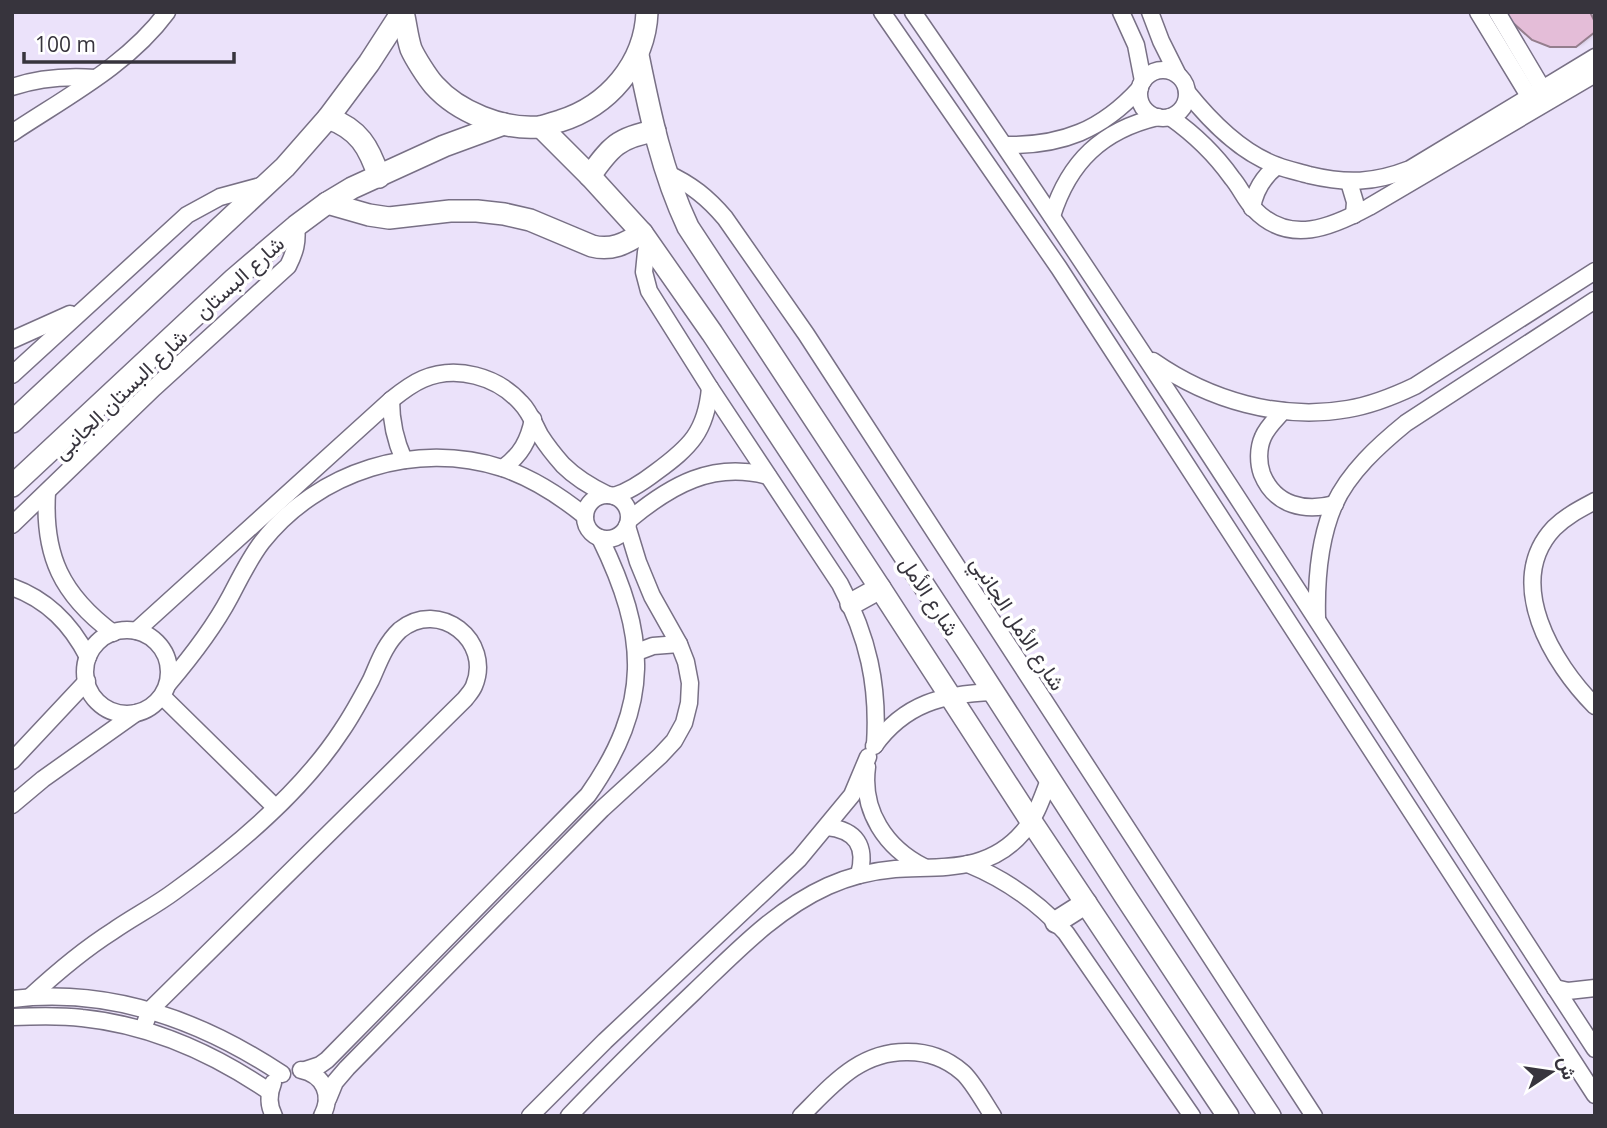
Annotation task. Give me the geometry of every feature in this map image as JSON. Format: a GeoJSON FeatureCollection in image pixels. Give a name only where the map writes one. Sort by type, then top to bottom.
{"type":"FeatureCollection","features":[{"type":"Feature","properties":{"kind":"main road"},"geometry":{"type":"LineString","coordinates":[[12,422],[267,185],[301,150],[369,63],[403,12]]}},
{"type":"Feature","properties":{"kind":"main road"},"geometry":{"type":"LineString","coordinates":[[403,12],[412,51],[434,85],[465,110],[504,124],[541,127],[575,116],[601,101],[622,80],[638,55],[647,17]]}},
{"type":"Feature","properties":{"kind":"main road","name":"شارع الأمل"},"geometry":{"type":"LineString","coordinates":[[638,55],[657,146],[688,227],[1270,1116]]}},
{"type":"Feature","properties":{"kind":"main road"},"geometry":{"type":"LineString","coordinates":[[328,118],[358,135],[372,156],[379,177]]}},
{"type":"Feature","properties":{"kind":"main road","name":"شارع البستان"},"geometry":{"type":"LineString","coordinates":[[12,486],[225,288],[296,226],[327,203],[352,188],[444,146],[504,124]]}},
{"type":"Feature","properties":{"kind":"main road","name":"شارع الأمل"},"geometry":{"type":"LineString","coordinates":[[541,127],[590,176],[645,238],[712,333],[1031,821],[1228,1116]]}},
{"type":"Feature","properties":{"kind":"main road"},"geometry":{"type":"LineString","coordinates":[[590,176],[606,153],[621,141],[637,134],[655,131]]}},
{"type":"Feature","properties":{"kind":"main road"},"geometry":{"type":"LineString","coordinates":[[327,203],[389,218],[450,211],[504,215],[530,220],[602,249],[645,238]]}},
{"type":"Feature","properties":{"kind":"main road"},"geometry":{"type":"LineString","coordinates":[[851,604],[880,588]]}},
{"type":"Feature","properties":{"kind":"main road"},"geometry":{"type":"LineString","coordinates":[[1056,922],[1086,903]]}},
{"type":"Feature","properties":{"kind":"street"},"geometry":{"type":"LineString","coordinates":[[12,133],[95,78],[139,44],[167,12]]}},
{"type":"Feature","properties":{"kind":"street"},"geometry":{"type":"LineString","coordinates":[[882,12],[1059,268],[1595,1095]]}},
{"type":"Feature","properties":{"kind":"street"},"geometry":{"type":"LineString","coordinates":[[913,12],[1146,357],[1595,1049]]}},
{"type":"Feature","properties":{"kind":"street"},"geometry":{"type":"LineString","coordinates":[[1121,12],[1136,45],[1142,84],[1141,103],[1151,114],[1164,117],[1210,151],[1233,178],[1252,208],[1263,217],[1275,224],[1306,231],[1329,227],[1354,215],[1539,98],[1595,58]]}},
{"type":"Feature","properties":{"kind":"street"},"geometry":{"type":"LineString","coordinates":[[1052,216],[1066,180],[1090,150],[1121,129],[1139,121],[1164,117],[1183,107],[1186,100],[1184,83],[1161,41],[1150,12]]}},
{"type":"Feature","properties":{"kind":"street"},"geometry":{"type":"LineString","coordinates":[[1478,12],[1497,23],[1539,98]]}},
{"type":"Feature","properties":{"kind":"street"},"geometry":{"type":"LineString","coordinates":[[1005,145],[1048,143],[1090,129],[1125,104],[1149,75],[1164,70],[1178,75]]}},
{"type":"Feature","properties":{"kind":"street"},"geometry":{"type":"LineString","coordinates":[[1186,92],[1228,135],[1260,157],[1277,166],[1349,182],[1380,179],[1410,169],[1539,98],[1595,74]]}},
{"type":"Feature","properties":{"kind":"street"},"geometry":{"type":"LineString","coordinates":[[12,88],[57,77],[95,78]]}},
{"type":"Feature","properties":{"kind":"street"},"geometry":{"type":"LineString","coordinates":[[1252,208],[1262,180],[1277,166]]}},
{"type":"Feature","properties":{"kind":"street","name":"شارع الأمل الجانبي"},"geometry":{"type":"LineString","coordinates":[[666,173],[686,182],[714,204],[790,311],[1314,1116]]}},
{"type":"Feature","properties":{"kind":"street"},"geometry":{"type":"LineString","coordinates":[[1349,182],[1354,195],[1354,215]]}},
{"type":"Feature","properties":{"kind":"street"},"geometry":{"type":"LineString","coordinates":[[12,375],[187,215],[220,197],[267,185]]}},
{"type":"Feature","properties":{"kind":"street","name":"شارع البستان الجانبى"},"geometry":{"type":"LineString","coordinates":[[12,526],[154,388],[288,266],[298,239],[296,226]]}},
{"type":"Feature","properties":{"kind":"street"},"geometry":{"type":"LineString","coordinates":[[645,238],[644,272],[649,291],[851,604],[872,667],[876,706],[865,776],[867,796],[877,824],[894,848],[927,869]]}},
{"type":"Feature","properties":{"kind":"street"},"geometry":{"type":"LineString","coordinates":[[1146,357],[1188,383],[1210,393],[1256,407],[1305,413],[1351,409],[1394,396],[1415,386],[1595,271]]}},
{"type":"Feature","properties":{"kind":"street"},"geometry":{"type":"LineString","coordinates":[[1317,620],[1317,591],[1326,533],[1335,504],[1349,481],[1385,440],[1406,423],[1594,301],[1580,280]]}},
{"type":"Feature","properties":{"kind":"street"},"geometry":{"type":"LineString","coordinates":[[12,340],[85,307]]}},
{"type":"Feature","properties":{"kind":"street"},"geometry":{"type":"LineString","coordinates":[[136,631],[391,400],[422,379],[430,377],[458,373],[476,375],[509,391],[522,404],[546,443],[563,464],[584,482],[621,500],[629,512],[628,523],[648,587],[686,663],[690,682],[684,723],[674,741],[660,756],[602,809],[347,1068],[335,1083],[328,1110]]}},
{"type":"Feature","properties":{"kind":"street"},"geometry":{"type":"LineString","coordinates":[[710,388],[709,402],[700,428],[684,450],[636,486],[601,496],[590,503],[585,516],[587,527],[600,538],[619,536],[628,523],[674,489],[709,473],[739,470],[768,476]]}},
{"type":"Feature","properties":{"kind":"street"},"geometry":{"type":"LineString","coordinates":[[391,400],[393,425],[404,460]]}},
{"type":"Feature","properties":{"kind":"street"},"geometry":{"type":"LineString","coordinates":[[1283,411],[1263,436],[1259,452],[1260,468],[1266,483],[1276,495],[1289,503],[1320,508],[1335,504]]}},
{"type":"Feature","properties":{"kind":"street"},"geometry":{"type":"LineString","coordinates":[[503,468],[520,452],[531,430],[533,419]]}},
{"type":"Feature","properties":{"kind":"street"},"geometry":{"type":"LineString","coordinates":[[165,690],[169,667],[163,650],[151,638],[136,631],[113,633],[98,642],[88,657],[87,681],[101,705],[118,713],[136,713],[155,704],[207,633],[250,560],[276,526],[307,499],[363,470],[404,460],[461,459],[503,468],[546,488],[585,516]]}},
{"type":"Feature","properties":{"kind":"street"},"geometry":{"type":"LineString","coordinates":[[47,492],[48,539],[55,562],[78,602],[94,619],[113,633]]}},
{"type":"Feature","properties":{"kind":"street"},"geometry":{"type":"LineString","coordinates":[[1595,501],[1564,519],[1552,530],[1536,557],[1532,589],[1539,619],[1553,649],[1571,678],[1595,706]]}},
{"type":"Feature","properties":{"kind":"street"},"geometry":{"type":"LineString","coordinates":[[273,1115],[269,1103],[270,1092],[276,1079],[289,1071],[313,1068],[327,1060],[587,795],[605,770],[631,709],[637,652],[631,618],[600,538]]}},
{"type":"Feature","properties":{"kind":"street"},"geometry":{"type":"LineString","coordinates":[[12,587],[51,608],[66,622],[88,657]]}},
{"type":"Feature","properties":{"kind":"street"},"geometry":{"type":"LineString","coordinates":[[30,997],[92,946],[171,894],[225,853],[308,775],[327,753],[358,703],[383,650],[403,628],[427,619],[454,625],[466,635],[478,661],[473,688],[465,699],[150,1010],[143,1029]]}},
{"type":"Feature","properties":{"kind":"street"},"geometry":{"type":"LineString","coordinates":[[637,652],[653,646],[678,644]]}},
{"type":"Feature","properties":{"kind":"street"},"geometry":{"type":"LineString","coordinates":[[12,761],[87,681]]}},
{"type":"Feature","properties":{"kind":"street"},"geometry":{"type":"LineString","coordinates":[[165,690],[275,807]]}},
{"type":"Feature","properties":{"kind":"street"},"geometry":{"type":"LineString","coordinates":[[530,1116],[604,1041],[799,859],[852,795],[871,751],[893,724],[929,701],[993,692]]}},
{"type":"Feature","properties":{"kind":"street"},"geometry":{"type":"LineString","coordinates":[[12,805],[43,779],[136,713]]}},
{"type":"Feature","properties":{"kind":"street"},"geometry":{"type":"LineString","coordinates":[[1379,761],[1399,748]]}},
{"type":"Feature","properties":{"kind":"street"},"geometry":{"type":"LineString","coordinates":[[605,770],[628,785]]}},
{"type":"Feature","properties":{"kind":"street"},"geometry":{"type":"LineString","coordinates":[[569,1116],[624,1059],[776,916],[820,890],[859,875],[892,869],[927,869],[968,864],[989,859],[1023,832],[1031,821],[1049,780]]}},
{"type":"Feature","properties":{"kind":"street"},"geometry":{"type":"LineString","coordinates":[[827,827],[841,828],[853,836],[860,848],[863,862],[859,875]]}},
{"type":"Feature","properties":{"kind":"street"},"geometry":{"type":"LineString","coordinates":[[968,864],[1015,888],[1056,922],[1076,945],[1192,1116]]}},
{"type":"Feature","properties":{"kind":"street"},"geometry":{"type":"LineString","coordinates":[[1555,988],[1569,991],[1595,988]]}},
{"type":"Feature","properties":{"kind":"street"},"geometry":{"type":"LineString","coordinates":[[12,999],[69,996],[150,1010],[218,1037],[282,1074]]}},
{"type":"Feature","properties":{"kind":"street"},"geometry":{"type":"LineString","coordinates":[[12,1017],[83,1018],[143,1029],[223,1062],[270,1092]]}},
{"type":"Feature","properties":{"kind":"street"},"geometry":{"type":"LineString","coordinates":[[604,1041],[624,1059]]}},
{"type":"Feature","properties":{"kind":"street"},"geometry":{"type":"LineString","coordinates":[[801,1116],[836,1081],[865,1061],[892,1052],[921,1052],[944,1060],[964,1073],[993,1116]]}},
{"type":"Feature","properties":{"kind":"street"},"geometry":{"type":"LineString","coordinates":[[305,1070],[319,1078],[327,1091],[328,1110]]}},
{"type":"Feature","properties":{"kind":"building"},"geometry":{"type":"Polygon","coordinates":[[[1505,12],[1590,12],[1595,22],[1595,32],[1576,47],[1550,47],[1532,40],[1505,12]]]}}]}
